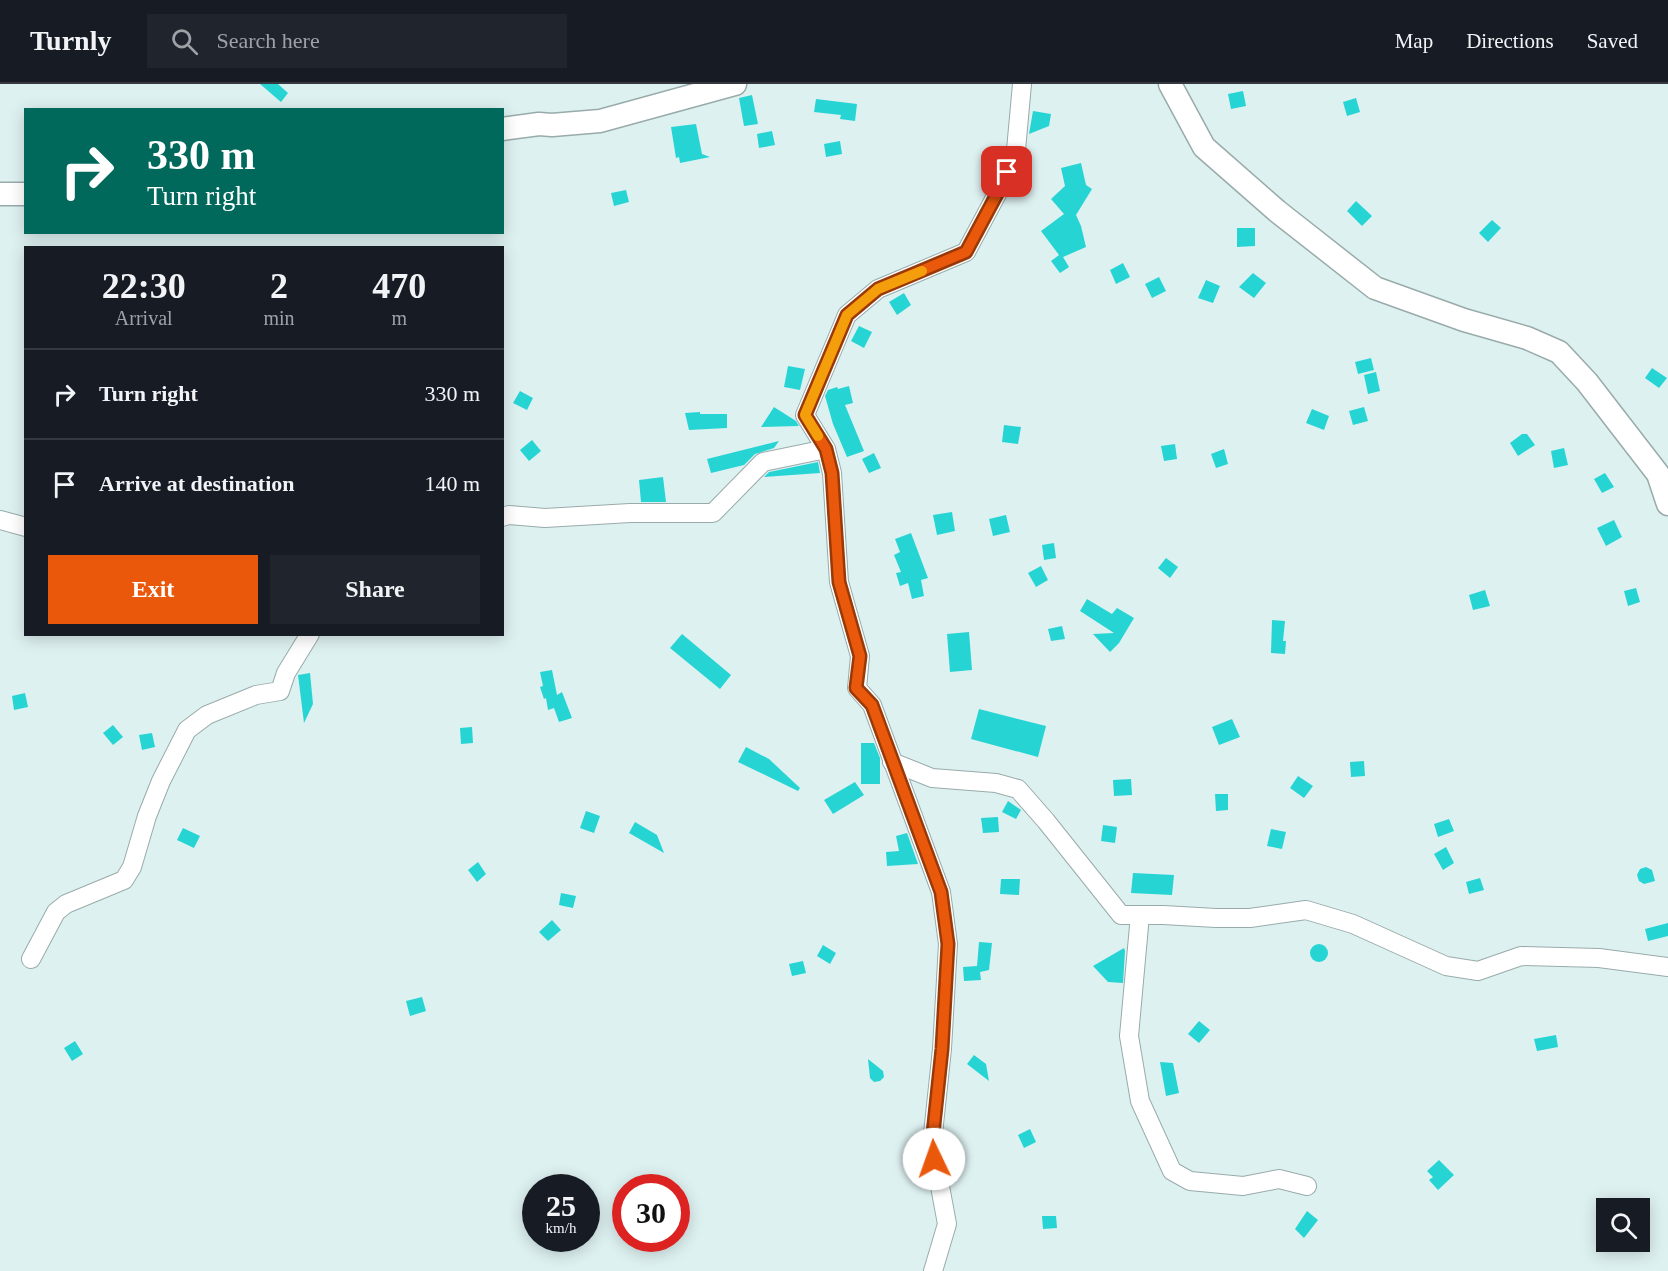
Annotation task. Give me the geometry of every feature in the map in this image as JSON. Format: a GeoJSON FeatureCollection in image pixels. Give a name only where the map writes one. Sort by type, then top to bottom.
{"type":"FeatureCollection","features":[{"type":"Feature","properties":{"kind":"street"},"geometry":{"type":"LineString","coordinates":[[504,129],[539,124],[600,121],[735,84]]}},
{"type":"Feature","properties":{"kind":"street"},"geometry":{"type":"LineString","coordinates":[[933,1271],[947,1224],[932,1143],[942,1049],[948,944],[941,892],[872,705],[856,688],[860,656],[839,582],[832,473],[826,449],[805,415],[847,315],[878,289],[966,252],[997,194],[1016,150],[1022,84]]}},
{"type":"Feature","properties":{"kind":"street"},"geometry":{"type":"LineString","coordinates":[[1170,84],[1203,147],[1277,211],[1375,288],[1464,320],[1527,338],[1559,352],[1587,382],[1658,474],[1668,504]]}},
{"type":"Feature","properties":{"kind":"street"},"geometry":{"type":"LineString","coordinates":[[0,194],[24,194]]}},
{"type":"Feature","properties":{"kind":"street"},"geometry":{"type":"LineString","coordinates":[[504,516],[545,518],[630,513],[713,513],[763,462],[826,449]]}},
{"type":"Feature","properties":{"kind":"street"},"geometry":{"type":"LineString","coordinates":[[0,520],[24,526]]}},
{"type":"Feature","properties":{"kind":"street"},"geometry":{"type":"LineString","coordinates":[[31,959],[56,912],[66,904],[124,880],[132,867],[147,816],[161,781],[187,730],[207,715],[256,695],[280,691],[286,673],[309,636]]}},
{"type":"Feature","properties":{"kind":"street"},"geometry":{"type":"LineString","coordinates":[[892,762],[932,778],[996,783],[1018,789],[1121,915],[1250,918],[1306,910],[1353,924],[1446,966],[1478,971],[1521,956],[1599,958],[1668,967]]}},
{"type":"Feature","properties":{"kind":"street"},"geometry":{"type":"LineString","coordinates":[[1140,915],[1130,1035],[1140,1101],[1172,1171],[1190,1181],[1243,1186],[1279,1179],[1307,1186]]}},
{"type":"Feature","properties":{"kind":"building"},"geometry":{"type":"Polygon","coordinates":[[[260,84],[278,84],[288,93],[281,102],[260,84]]]}},
{"type":"Feature","properties":{"kind":"building"},"geometry":{"type":"Polygon","coordinates":[[[1243,91],[1246,106],[1231,109],[1228,94],[1243,91]]]}},
{"type":"Feature","properties":{"kind":"building"},"geometry":{"type":"Polygon","coordinates":[[[752,95],[758,124],[744,126],[739,98],[752,95]]]}},
{"type":"Feature","properties":{"kind":"building"},"geometry":{"type":"Polygon","coordinates":[[[1356,98],[1360,112],[1347,116],[1343,102],[1356,98]]]}},
{"type":"Feature","properties":{"kind":"building"},"geometry":{"type":"Polygon","coordinates":[[[816,99],[857,104],[855,121],[840,119],[841,115],[814,112],[816,99]]]}},
{"type":"Feature","properties":{"kind":"building"},"geometry":{"type":"Polygon","coordinates":[[[1033,111],[1051,114],[1049,126],[1029,134],[1033,111]]]}},
{"type":"Feature","properties":{"kind":"building"},"geometry":{"type":"Polygon","coordinates":[[[696,124],[702,154],[710,157],[680,163],[679,157],[676,158],[671,127],[696,124]]]}},
{"type":"Feature","properties":{"kind":"building"},"geometry":{"type":"Polygon","coordinates":[[[772,131],[775,145],[759,148],[757,134],[772,131]]]}},
{"type":"Feature","properties":{"kind":"building"},"geometry":{"type":"Polygon","coordinates":[[[840,141],[842,154],[826,157],[824,144],[840,141]]]}},
{"type":"Feature","properties":{"kind":"building"},"geometry":{"type":"Polygon","coordinates":[[[1081,163],[1086,185],[1092,189],[1076,215],[1086,247],[1063,257],[1069,267],[1060,273],[1051,261],[1059,255],[1041,231],[1064,214],[1051,199],[1065,186],[1061,168],[1081,163]]]}},
{"type":"Feature","properties":{"kind":"building"},"geometry":{"type":"Polygon","coordinates":[[[626,190],[629,202],[614,206],[611,193],[626,190]]]}},
{"type":"Feature","properties":{"kind":"building"},"geometry":{"type":"Polygon","coordinates":[[[1356,201],[1372,216],[1362,226],[1347,211],[1356,201]]]}},
{"type":"Feature","properties":{"kind":"building"},"geometry":{"type":"Polygon","coordinates":[[[1492,220],[1501,228],[1488,242],[1479,233],[1492,220]]]}},
{"type":"Feature","properties":{"kind":"building"},"geometry":{"type":"Polygon","coordinates":[[[1237,228],[1255,228],[1255,246],[1237,247],[1237,228]]]}},
{"type":"Feature","properties":{"kind":"building"},"geometry":{"type":"Polygon","coordinates":[[[1123,263],[1130,277],[1116,284],[1110,270],[1123,263]]]}},
{"type":"Feature","properties":{"kind":"building"},"geometry":{"type":"Polygon","coordinates":[[[1253,273],[1266,283],[1254,298],[1239,287],[1253,273]]]}},
{"type":"Feature","properties":{"kind":"building"},"geometry":{"type":"Polygon","coordinates":[[[1159,277],[1166,291],[1152,298],[1145,284],[1159,277]]]}},
{"type":"Feature","properties":{"kind":"building"},"geometry":{"type":"Polygon","coordinates":[[[1206,280],[1220,286],[1213,303],[1198,298],[1206,280]]]}},
{"type":"Feature","properties":{"kind":"building"},"geometry":{"type":"Polygon","coordinates":[[[904,293],[911,305],[897,315],[889,302],[904,293]]]}},
{"type":"Feature","properties":{"kind":"building"},"geometry":{"type":"Polygon","coordinates":[[[859,326],[872,332],[864,348],[851,341],[859,326]]]}},
{"type":"Feature","properties":{"kind":"building"},"geometry":{"type":"Polygon","coordinates":[[[1371,358],[1374,370],[1358,374],[1355,362],[1371,358]]]}},
{"type":"Feature","properties":{"kind":"building"},"geometry":{"type":"Polygon","coordinates":[[[788,366],[805,369],[800,390],[784,387],[788,366]]]}},
{"type":"Feature","properties":{"kind":"building"},"geometry":{"type":"Polygon","coordinates":[[[1652,368],[1667,378],[1659,388],[1645,378],[1652,368]]]}},
{"type":"Feature","properties":{"kind":"building"},"geometry":{"type":"Polygon","coordinates":[[[1376,372],[1380,391],[1368,394],[1364,375],[1376,372]]]}},
{"type":"Feature","properties":{"kind":"building"},"geometry":{"type":"Polygon","coordinates":[[[849,386],[853,403],[845,405],[864,451],[847,457],[833,424],[825,396],[828,390],[849,386]]]}},
{"type":"Feature","properties":{"kind":"building"},"geometry":{"type":"Polygon","coordinates":[[[520,391],[533,398],[527,410],[513,403],[520,391]]]}},
{"type":"Feature","properties":{"kind":"building"},"geometry":{"type":"Polygon","coordinates":[[[774,407],[796,421],[799,426],[761,427],[774,407]]]}},
{"type":"Feature","properties":{"kind":"building"},"geometry":{"type":"Polygon","coordinates":[[[1364,407],[1368,421],[1353,425],[1349,411],[1364,407]]]}},
{"type":"Feature","properties":{"kind":"building"},"geometry":{"type":"Polygon","coordinates":[[[1312,409],[1329,416],[1324,430],[1306,423],[1312,409]]]}},
{"type":"Feature","properties":{"kind":"building"},"geometry":{"type":"Polygon","coordinates":[[[700,412],[700,414],[727,414],[727,428],[689,430],[685,413],[700,412]]]}},
{"type":"Feature","properties":{"kind":"building"},"geometry":{"type":"Polygon","coordinates":[[[1004,425],[1021,427],[1018,444],[1002,442],[1004,425]]]}},
{"type":"Feature","properties":{"kind":"building"},"geometry":{"type":"Polygon","coordinates":[[[1522,434],[1527,434],[1535,445],[1518,456],[1510,443],[1522,434]]]}},
{"type":"Feature","properties":{"kind":"building"},"geometry":{"type":"Polygon","coordinates":[[[532,440],[541,451],[529,461],[520,450],[532,440]]]}},
{"type":"Feature","properties":{"kind":"building"},"geometry":{"type":"Polygon","coordinates":[[[779,441],[774,448],[755,454],[744,465],[711,473],[707,459],[779,441]]]}},
{"type":"Feature","properties":{"kind":"building"},"geometry":{"type":"Polygon","coordinates":[[[1175,444],[1177,459],[1164,461],[1161,446],[1175,444]]]}},
{"type":"Feature","properties":{"kind":"building"},"geometry":{"type":"Polygon","coordinates":[[[1564,448],[1568,465],[1554,468],[1551,451],[1564,448]]]}},
{"type":"Feature","properties":{"kind":"building"},"geometry":{"type":"Polygon","coordinates":[[[1224,449],[1228,464],[1216,468],[1211,454],[1224,449]]]}},
{"type":"Feature","properties":{"kind":"building"},"geometry":{"type":"Polygon","coordinates":[[[874,453],[881,468],[869,473],[862,459],[874,453]]]}},
{"type":"Feature","properties":{"kind":"building"},"geometry":{"type":"Polygon","coordinates":[[[818,462],[820,473],[764,477],[769,472],[818,462]]]}},
{"type":"Feature","properties":{"kind":"building"},"geometry":{"type":"Polygon","coordinates":[[[1605,473],[1614,487],[1602,493],[1594,479],[1605,473]]]}},
{"type":"Feature","properties":{"kind":"building"},"geometry":{"type":"Polygon","coordinates":[[[663,477],[666,502],[641,502],[639,480],[663,477]]]}},
{"type":"Feature","properties":{"kind":"building"},"geometry":{"type":"Polygon","coordinates":[[[952,512],[955,531],[937,535],[933,515],[952,512]]]}},
{"type":"Feature","properties":{"kind":"building"},"geometry":{"type":"Polygon","coordinates":[[[1006,515],[1010,532],[993,536],[989,519],[1006,515]]]}},
{"type":"Feature","properties":{"kind":"building"},"geometry":{"type":"Polygon","coordinates":[[[1614,520],[1622,537],[1606,546],[1597,528],[1614,520]]]}},
{"type":"Feature","properties":{"kind":"building"},"geometry":{"type":"Polygon","coordinates":[[[911,533],[928,578],[921,580],[924,596],[912,599],[908,583],[900,586],[896,573],[901,572],[894,555],[900,552],[895,539],[911,533]]]}},
{"type":"Feature","properties":{"kind":"building"},"geometry":{"type":"Polygon","coordinates":[[[1054,543],[1056,558],[1044,560],[1042,545],[1054,543]]]}},
{"type":"Feature","properties":{"kind":"building"},"geometry":{"type":"Polygon","coordinates":[[[1166,558],[1178,567],[1170,578],[1158,568],[1166,558]]]}},
{"type":"Feature","properties":{"kind":"building"},"geometry":{"type":"Polygon","coordinates":[[[1041,566],[1048,580],[1036,587],[1028,573],[1041,566]]]}},
{"type":"Feature","properties":{"kind":"building"},"geometry":{"type":"Polygon","coordinates":[[[1636,588],[1640,602],[1628,606],[1624,591],[1636,588]]]}},
{"type":"Feature","properties":{"kind":"building"},"geometry":{"type":"Polygon","coordinates":[[[1485,590],[1490,606],[1473,610],[1469,595],[1485,590]]]}},
{"type":"Feature","properties":{"kind":"building"},"geometry":{"type":"Polygon","coordinates":[[[1087,599],[1112,614],[1117,608],[1134,618],[1119,643],[1110,652],[1093,634],[1114,633],[1080,611],[1087,599]]]}},
{"type":"Feature","properties":{"kind":"building"},"geometry":{"type":"Polygon","coordinates":[[[1272,620],[1285,621],[1283,641],[1286,641],[1285,654],[1271,653],[1272,620]]]}},
{"type":"Feature","properties":{"kind":"building"},"geometry":{"type":"Polygon","coordinates":[[[1062,626],[1065,639],[1051,641],[1048,629],[1062,626]]]}},
{"type":"Feature","properties":{"kind":"building"},"geometry":{"type":"Polygon","coordinates":[[[969,632],[972,670],[950,672],[947,634],[969,632]]]}},
{"type":"Feature","properties":{"kind":"building"},"geometry":{"type":"Polygon","coordinates":[[[682,634],[731,675],[720,689],[670,648],[682,634]]]}},
{"type":"Feature","properties":{"kind":"building"},"geometry":{"type":"Polygon","coordinates":[[[552,670],[557,695],[562,692],[572,718],[559,722],[554,708],[548,710],[546,698],[544,699],[540,687],[543,686],[540,672],[552,670]]]}},
{"type":"Feature","properties":{"kind":"building"},"geometry":{"type":"Polygon","coordinates":[[[310,673],[313,704],[304,723],[298,675],[310,673]]]}},
{"type":"Feature","properties":{"kind":"building"},"geometry":{"type":"Polygon","coordinates":[[[25,693],[28,707],[14,710],[12,696],[25,693]]]}},
{"type":"Feature","properties":{"kind":"building"},"geometry":{"type":"Polygon","coordinates":[[[979,709],[1046,726],[1038,757],[971,739],[979,709]]]}},
{"type":"Feature","properties":{"kind":"building"},"geometry":{"type":"Polygon","coordinates":[[[1232,719],[1240,737],[1219,745],[1212,727],[1232,719]]]}},
{"type":"Feature","properties":{"kind":"building"},"geometry":{"type":"Polygon","coordinates":[[[113,725],[123,737],[113,745],[103,733],[113,725]]]}},
{"type":"Feature","properties":{"kind":"building"},"geometry":{"type":"Polygon","coordinates":[[[472,727],[473,743],[461,744],[460,728],[472,727]]]}},
{"type":"Feature","properties":{"kind":"building"},"geometry":{"type":"Polygon","coordinates":[[[152,733],[155,747],[142,750],[139,735],[152,733]]]}},
{"type":"Feature","properties":{"kind":"building"},"geometry":{"type":"Polygon","coordinates":[[[861,743],[874,743],[880,758],[880,784],[861,784],[861,743]]]}},
{"type":"Feature","properties":{"kind":"building"},"geometry":{"type":"Polygon","coordinates":[[[746,747],[769,759],[800,788],[798,791],[738,762],[746,747]]]}},
{"type":"Feature","properties":{"kind":"building"},"geometry":{"type":"Polygon","coordinates":[[[1364,761],[1365,776],[1351,777],[1350,762],[1364,761]]]}},
{"type":"Feature","properties":{"kind":"building"},"geometry":{"type":"Polygon","coordinates":[[[1298,776],[1313,786],[1304,798],[1290,788],[1298,776]]]}},
{"type":"Feature","properties":{"kind":"building"},"geometry":{"type":"Polygon","coordinates":[[[1131,779],[1132,795],[1114,796],[1113,780],[1131,779]]]}},
{"type":"Feature","properties":{"kind":"building"},"geometry":{"type":"Polygon","coordinates":[[[855,782],[864,795],[833,814],[824,800],[855,782]]]}},
{"type":"Feature","properties":{"kind":"building"},"geometry":{"type":"Polygon","coordinates":[[[1215,794],[1228,794],[1228,810],[1216,811],[1215,794]]]}},
{"type":"Feature","properties":{"kind":"building"},"geometry":{"type":"Polygon","coordinates":[[[1008,801],[1021,810],[1016,819],[1002,812],[1008,801]]]}},
{"type":"Feature","properties":{"kind":"building"},"geometry":{"type":"Polygon","coordinates":[[[586,811],[600,816],[594,833],[580,828],[586,811]]]}},
{"type":"Feature","properties":{"kind":"building"},"geometry":{"type":"Polygon","coordinates":[[[998,817],[999,832],[983,833],[981,818],[998,817]]]}},
{"type":"Feature","properties":{"kind":"building"},"geometry":{"type":"Polygon","coordinates":[[[1449,819],[1454,831],[1438,837],[1434,824],[1449,819]]]}},
{"type":"Feature","properties":{"kind":"building"},"geometry":{"type":"Polygon","coordinates":[[[635,822],[657,835],[664,853],[629,833],[635,822]]]}},
{"type":"Feature","properties":{"kind":"building"},"geometry":{"type":"Polygon","coordinates":[[[1103,825],[1117,827],[1115,843],[1101,841],[1103,825]]]}},
{"type":"Feature","properties":{"kind":"building"},"geometry":{"type":"Polygon","coordinates":[[[183,828],[200,836],[194,848],[177,840],[183,828]]]}},
{"type":"Feature","properties":{"kind":"building"},"geometry":{"type":"Polygon","coordinates":[[[1271,829],[1286,832],[1282,849],[1267,846],[1271,829]]]}},
{"type":"Feature","properties":{"kind":"building"},"geometry":{"type":"Polygon","coordinates":[[[907,833],[918,864],[887,866],[886,852],[899,851],[896,836],[907,833]]]}},
{"type":"Feature","properties":{"kind":"building"},"geometry":{"type":"Polygon","coordinates":[[[1446,847],[1454,863],[1443,870],[1434,854],[1446,847]]]}},
{"type":"Feature","properties":{"kind":"building"},"geometry":{"type":"Polygon","coordinates":[[[478,862],[486,874],[477,882],[468,870],[478,862]]]}},
{"type":"Feature","properties":{"kind":"building"},"geometry":{"type":"Polygon","coordinates":[[[1646,867],[1652,870],[1655,881],[1644,884],[1639,881],[1637,875],[1640,869],[1646,867]]]}},
{"type":"Feature","properties":{"kind":"building"},"geometry":{"type":"Polygon","coordinates":[[[1133,873],[1174,875],[1172,895],[1131,893],[1133,873]]]}},
{"type":"Feature","properties":{"kind":"building"},"geometry":{"type":"Polygon","coordinates":[[[1480,878],[1484,890],[1469,894],[1466,882],[1480,878]]]}},
{"type":"Feature","properties":{"kind":"building"},"geometry":{"type":"Polygon","coordinates":[[[1001,879],[1020,879],[1019,895],[1000,894],[1001,879]]]}},
{"type":"Feature","properties":{"kind":"building"},"geometry":{"type":"Polygon","coordinates":[[[561,893],[576,896],[573,908],[559,905],[561,893]]]}},
{"type":"Feature","properties":{"kind":"building"},"geometry":{"type":"Polygon","coordinates":[[[552,920],[561,930],[548,941],[539,932],[552,920]]]}},
{"type":"Feature","properties":{"kind":"building"},"geometry":{"type":"Polygon","coordinates":[[[1668,923],[1668,936],[1648,941],[1645,929],[1668,923]]]}},
{"type":"Feature","properties":{"kind":"building"},"geometry":{"type":"Polygon","coordinates":[[[979,942],[992,943],[989,970],[980,972],[981,980],[964,981],[963,967],[977,966],[979,942]]]}},
{"type":"Feature","properties":{"kind":"building"},"geometry":{"type":"Polygon","coordinates":[[[1315,944],[1323,944],[1328,949],[1326,960],[1315,962],[1310,957],[1310,949],[1315,944]]]}},
{"type":"Feature","properties":{"kind":"building"},"geometry":{"type":"Polygon","coordinates":[[[823,945],[836,953],[830,964],[817,956],[823,945]]]}},
{"type":"Feature","properties":{"kind":"building"},"geometry":{"type":"Polygon","coordinates":[[[1124,948],[1123,983],[1108,982],[1093,966],[1124,948]]]}},
{"type":"Feature","properties":{"kind":"building"},"geometry":{"type":"Polygon","coordinates":[[[803,961],[806,973],[792,976],[789,964],[803,961]]]}},
{"type":"Feature","properties":{"kind":"building"},"geometry":{"type":"Polygon","coordinates":[[[422,997],[426,1011],[410,1016],[406,1001],[422,997]]]}},
{"type":"Feature","properties":{"kind":"building"},"geometry":{"type":"Polygon","coordinates":[[[1199,1021],[1210,1030],[1199,1043],[1188,1034],[1199,1021]]]}},
{"type":"Feature","properties":{"kind":"building"},"geometry":{"type":"Polygon","coordinates":[[[1556,1035],[1558,1047],[1537,1051],[1534,1039],[1556,1035]]]}},
{"type":"Feature","properties":{"kind":"building"},"geometry":{"type":"Polygon","coordinates":[[[75,1041],[83,1054],[72,1061],[64,1048],[75,1041]]]}},
{"type":"Feature","properties":{"kind":"building"},"geometry":{"type":"Polygon","coordinates":[[[974,1055],[986,1064],[989,1081],[967,1064],[974,1055]]]}},
{"type":"Feature","properties":{"kind":"building"},"geometry":{"type":"Polygon","coordinates":[[[868,1059],[883,1071],[884,1077],[880,1081],[874,1082],[870,1078],[868,1059]]]}},
{"type":"Feature","properties":{"kind":"building"},"geometry":{"type":"Polygon","coordinates":[[[1160,1062],[1173,1063],[1179,1093],[1166,1096],[1160,1062]]]}},
{"type":"Feature","properties":{"kind":"building"},"geometry":{"type":"Polygon","coordinates":[[[1030,1129],[1036,1142],[1024,1148],[1018,1135],[1030,1129]]]}},
{"type":"Feature","properties":{"kind":"building"},"geometry":{"type":"Polygon","coordinates":[[[1439,1160],[1454,1175],[1438,1190],[1429,1180],[1433,1177],[1427,1171],[1439,1160]]]}},
{"type":"Feature","properties":{"kind":"building"},"geometry":{"type":"Polygon","coordinates":[[[1307,1211],[1318,1220],[1304,1238],[1295,1229],[1307,1211]]]}},
{"type":"Feature","properties":{"kind":"building"},"geometry":{"type":"Polygon","coordinates":[[[1042,1216],[1056,1216],[1057,1228],[1043,1229],[1042,1216]]]}},
{"type":"Feature","properties":{"kind":"slow traffic"},"geometry":{"type":"LineString","coordinates":[[818,436],[805,415],[847,315],[878,289],[922,271]]}},
{"type":"Feature","properties":{"kind":"route"},"geometry":{"type":"LineString","coordinates":[[934,1159],[932,1143],[942,1049],[948,944],[941,892],[872,705],[856,688],[860,656],[839,582],[832,473],[826,449],[805,415],[847,315],[878,289],[966,252],[1007,172]]}}]}
